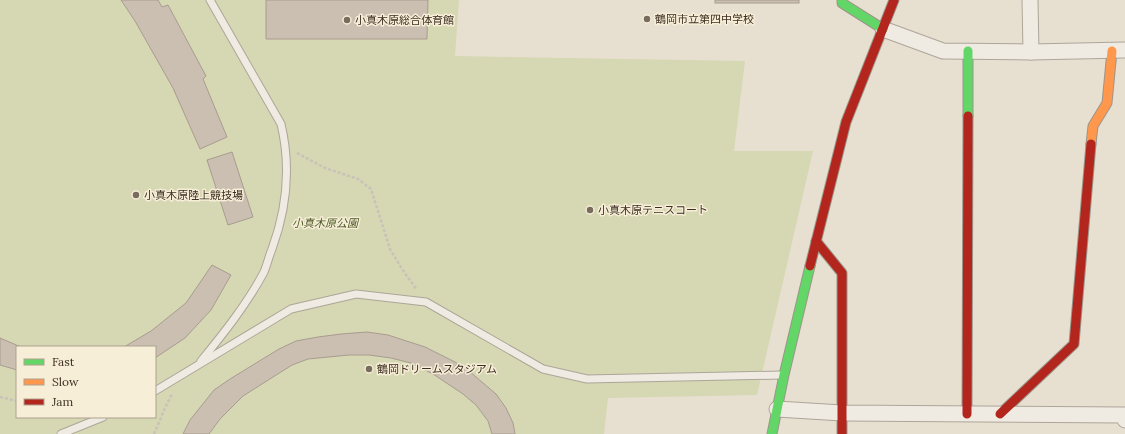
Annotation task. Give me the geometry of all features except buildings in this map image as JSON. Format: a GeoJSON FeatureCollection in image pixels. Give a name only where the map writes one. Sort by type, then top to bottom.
{"type":"FeatureCollection","features":[{"type":"Feature","properties":{"kind":"street"},"geometry":{"type":"LineString","coordinates":[[842,0],[842,2],[883,29],[943,51],[1031,52],[1119,50],[1107,103],[1093,126],[1074,344],[1000,414]]}},
{"type":"Feature","properties":{"kind":"street"},"geometry":{"type":"LineString","coordinates":[[772,434],[784,375],[846,122],[894,0]]}},
{"type":"Feature","properties":{"kind":"street"},"geometry":{"type":"LineString","coordinates":[[1030,0],[1031,52]]}},
{"type":"Feature","properties":{"kind":"street"},"geometry":{"type":"LineString","coordinates":[[967,414],[968,51]]}},
{"type":"Feature","properties":{"kind":"street"},"geometry":{"type":"LineString","coordinates":[[816,241],[842,273],[842,434]]}},
{"type":"Feature","properties":{"kind":"street"},"geometry":{"type":"LineString","coordinates":[[777,409],[842,413],[1125,415],[1125,420]]}},
{"type":"Feature","properties":{"kind":"lane"},"geometry":{"type":"LineString","coordinates":[[198,365],[229,326],[264,271],[277,236],[284,206],[287,179],[286,149],[281,124],[210,0]]}},
{"type":"Feature","properties":{"kind":"lane"},"geometry":{"type":"LineString","coordinates":[[156,390],[291,309],[356,294],[426,302],[543,369],[587,379],[784,375]]}},
{"type":"Feature","properties":{"kind":"lane"},"geometry":{"type":"LineString","coordinates":[[61,434],[101,418]]}},
{"type":"Feature","properties":{"kind":"path"},"geometry":{"type":"LineString","coordinates":[[286,149],[297,153],[325,168],[358,179],[371,189],[390,249],[402,270],[426,302]]}},
{"type":"Feature","properties":{"kind":"path"},"geometry":{"type":"LineString","coordinates":[[154,434],[165,408],[185,373]]}},
{"type":"Feature","properties":{"kind":"path"},"geometry":{"type":"LineString","coordinates":[[0,397],[16,401]]}},
{"type":"Feature","properties":{"kind":"green space","name":"小真木原公園"},"geometry":{"type":"Polygon","coordinates":[[[0,0],[459,0],[455,56],[745,61],[734,151],[813,151],[757,395],[608,398],[604,434],[0,434],[0,0]]]}},
{"type":"Feature","properties":{"kind":"traffic: fast"},"geometry":{"type":"LineString","coordinates":[[842,0],[842,3],[883,29]]}},
{"type":"Feature","properties":{"kind":"traffic: fast"},"geometry":{"type":"LineString","coordinates":[[968,51],[968,116]]}},
{"type":"Feature","properties":{"kind":"traffic: fast"},"geometry":{"type":"LineString","coordinates":[[772,434],[784,375],[810,266]]}},
{"type":"Feature","properties":{"kind":"traffic: slow"},"geometry":{"type":"LineString","coordinates":[[1091,144],[1093,126],[1107,103],[1112,51]]}},
{"type":"Feature","properties":{"kind":"traffic: jam"},"geometry":{"type":"LineString","coordinates":[[810,266],[846,122],[894,0]]}},
{"type":"Feature","properties":{"kind":"traffic: jam"},"geometry":{"type":"LineString","coordinates":[[967,414],[968,116]]}},
{"type":"Feature","properties":{"kind":"traffic: jam"},"geometry":{"type":"LineString","coordinates":[[1000,414],[1074,344],[1091,144]]}},
{"type":"Feature","properties":{"kind":"traffic: jam"},"geometry":{"type":"LineString","coordinates":[[816,241],[842,273],[842,434]]}},
{"type":"Feature","properties":{"kind":"place","name":"鶴岡市立第四中学校"},"geometry":{"type":"Point","coordinates":[647,19]}},
{"type":"Feature","properties":{"kind":"place","name":"小真木原総合体育館"},"geometry":{"type":"Point","coordinates":[347,20]}},
{"type":"Feature","properties":{"kind":"place","name":"小真木原陸上競技場"},"geometry":{"type":"Point","coordinates":[136,195]}},
{"type":"Feature","properties":{"kind":"place","name":"小真木原テニスコート"},"geometry":{"type":"Point","coordinates":[590,210]}},
{"type":"Feature","properties":{"kind":"place","name":"鶴岡ドリームスタジアム"},"geometry":{"type":"Point","coordinates":[369,369]}}]}
